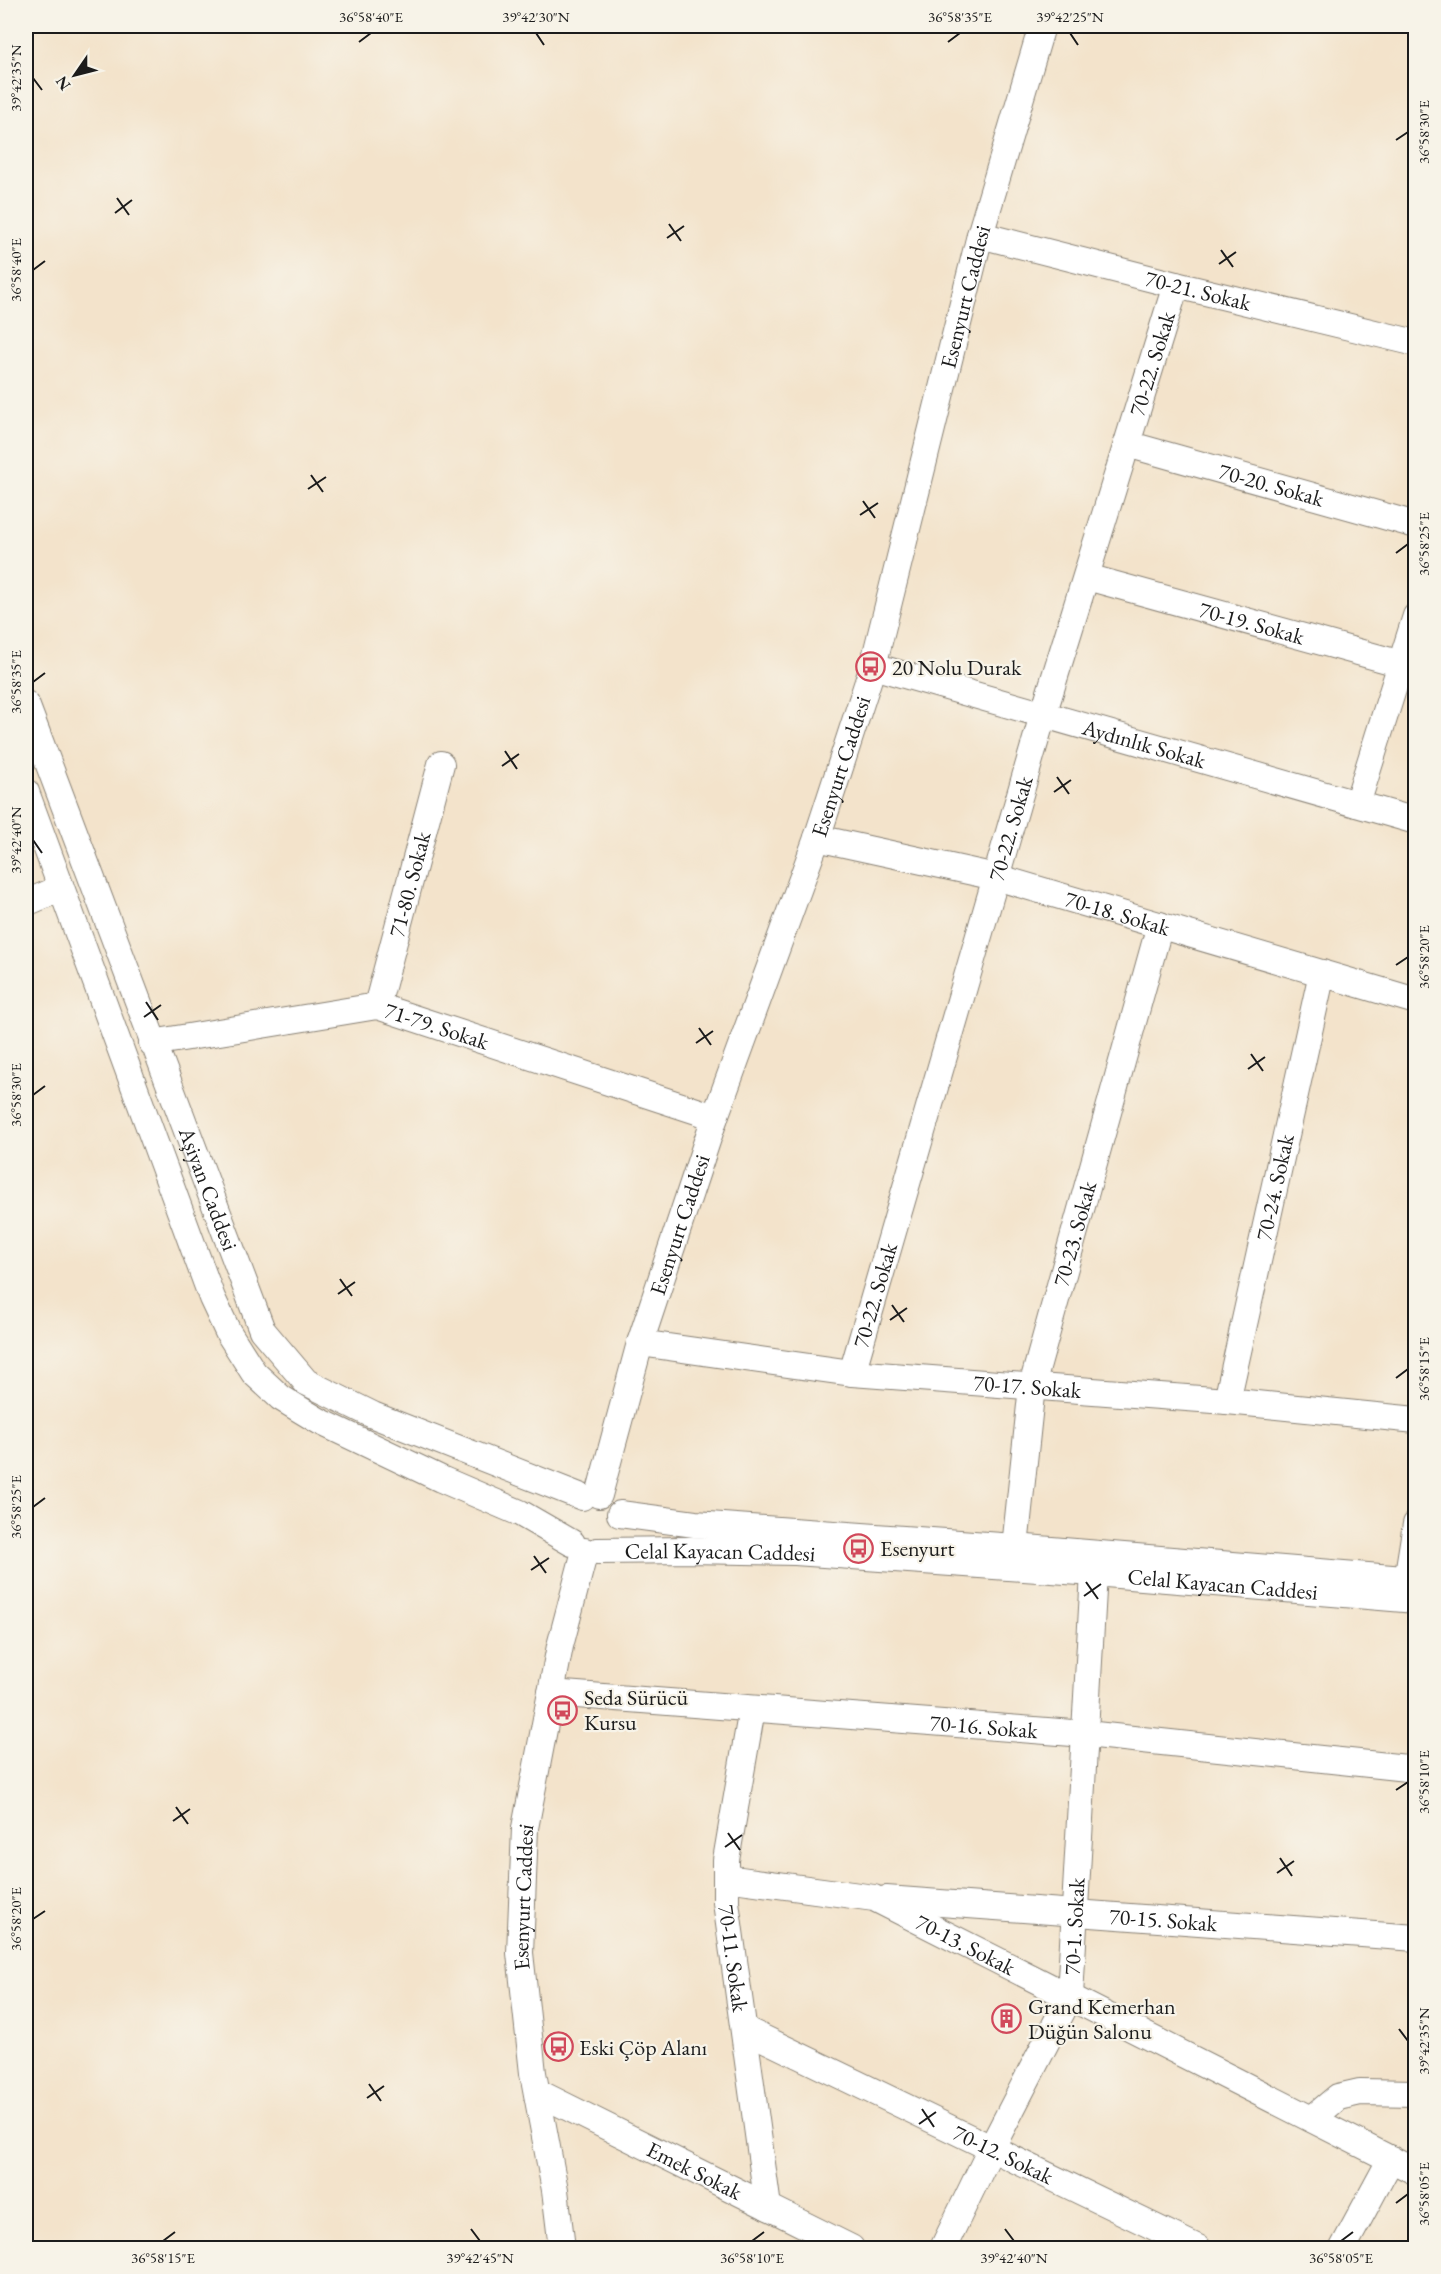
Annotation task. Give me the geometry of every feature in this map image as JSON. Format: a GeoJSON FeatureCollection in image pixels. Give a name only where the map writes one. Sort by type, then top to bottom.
{"type":"FeatureCollection","features":[{"type":"Feature","properties":{"kind":"street","name":"Esenyurt Caddesi"},"geometry":{"type":"LineString","coordinates":[[590,1496],[715,1117],[817,838],[873,666],[980,235],[1042,26]]}},
{"type":"Feature","properties":{"kind":"street","name":"70-21. Sokak"},"geometry":{"type":"LineString","coordinates":[[980,235],[1416,343]]}},
{"type":"Feature","properties":{"kind":"street","name":"70-22. Sokak"},"geometry":{"type":"LineString","coordinates":[[852,1373],[1043,715],[1176,285]]}},
{"type":"Feature","properties":{"kind":"street","name":"70-20. Sokak"},"geometry":{"type":"LineString","coordinates":[[1127,444],[1416,525]]}},
{"type":"Feature","properties":{"kind":"street","name":"70-19. Sokak"},"geometry":{"type":"LineString","coordinates":[[1087,577],[1408,666]]}},
{"type":"Feature","properties":{"kind":"street"},"geometry":{"type":"LineString","coordinates":[[1357,804],[1408,666],[1416,616]]}},
{"type":"Feature","properties":{"kind":"street","name":"Aydınlık Sokak"},"geometry":{"type":"LineString","coordinates":[[873,666],[1416,821]]}},
{"type":"Feature","properties":{"kind":"street","name":"Aşiyan Caddesi"},"geometry":{"type":"LineString","coordinates":[[26,704],[262,1330],[306,1382],[373,1415],[590,1496]]}},
{"type":"Feature","properties":{"kind":"street","name":"71-80. Sokak"},"geometry":{"type":"LineString","coordinates":[[377,1006],[441,764]]}},
{"type":"Feature","properties":{"kind":"street","name":"Aşiyan Caddesi"},"geometry":{"type":"LineString","coordinates":[[26,792],[212,1298],[228,1332],[254,1373],[281,1398],[319,1421],[430,1474],[520,1513],[585,1548]]}},
{"type":"Feature","properties":{"kind":"street","name":"70-18. Sokak"},"geometry":{"type":"LineString","coordinates":[[817,838],[996,877],[1416,1001]]}},
{"type":"Feature","properties":{"kind":"street"},"geometry":{"type":"LineString","coordinates":[[26,903],[61,888]]}},
{"type":"Feature","properties":{"kind":"street","name":"70-23. Sokak"},"geometry":{"type":"LineString","coordinates":[[1015,1547],[1032,1386],[1160,926]]}},
{"type":"Feature","properties":{"kind":"street","name":"70-24. Sokak"},"geometry":{"type":"LineString","coordinates":[[1227,1401],[1322,973]]}},
{"type":"Feature","properties":{"kind":"street","name":"71-79. Sokak"},"geometry":{"type":"LineString","coordinates":[[152,1043],[377,1006],[715,1117]]}},
{"type":"Feature","properties":{"kind":"street","name":"70-17. Sokak"},"geometry":{"type":"LineString","coordinates":[[640,1343],[852,1373],[1227,1401],[1416,1420]]}},
{"type":"Feature","properties":{"kind":"street"},"geometry":{"type":"LineString","coordinates":[[590,1496],[612,1502],[620,1514],[621,1528],[615,1541],[604,1550],[585,1548],[564,1527],[565,1518],[573,1502],[590,1496]]}},
{"type":"Feature","properties":{"kind":"street","name":"Celal Kayacan Caddesi"},"geometry":{"type":"LineString","coordinates":[[620,1514],[695,1524],[1015,1547],[1413,1587]]}},
{"type":"Feature","properties":{"kind":"street"},"geometry":{"type":"LineString","coordinates":[[1413,1587],[1416,1524]]}},
{"type":"Feature","properties":{"kind":"street","name":"Esenyurt Caddesi"},"geometry":{"type":"LineString","coordinates":[[562,2248],[555,2190],[537,2092],[520,1953],[525,1828],[560,1646],[585,1548]]}},
{"type":"Feature","properties":{"kind":"street","name":"Celal Kayacan Caddesi"},"geometry":{"type":"LineString","coordinates":[[585,1548],[795,1552],[1094,1573],[1413,1587]]}},
{"type":"Feature","properties":{"kind":"street","name":"70-1. Sokak"},"geometry":{"type":"LineString","coordinates":[[943,2248],[1070,1996],[1094,1573]]}},
{"type":"Feature","properties":{"kind":"street","name":"70-16. Sokak"},"geometry":{"type":"LineString","coordinates":[[551,1693],[1086,1734],[1416,1769]]}},
{"type":"Feature","properties":{"kind":"street","name":"70-11. Sokak"},"geometry":{"type":"LineString","coordinates":[[752,1708],[726,1860],[726,1902],[768,2207]]}},
{"type":"Feature","properties":{"kind":"street","name":"70-13. Sokak"},"geometry":{"type":"LineString","coordinates":[[726,1878],[874,1899],[1416,2172]]}},
{"type":"Feature","properties":{"kind":"street","name":"70-15. Sokak"},"geometry":{"type":"LineString","coordinates":[[874,1899],[1416,1938]]}},
{"type":"Feature","properties":{"kind":"street","name":"70-12. Sokak"},"geometry":{"type":"LineString","coordinates":[[744,2029],[1198,2248]]}},
{"type":"Feature","properties":{"kind":"street","name":"Emek Sokak"},"geometry":{"type":"LineString","coordinates":[[537,2092],[851,2248]]}},
{"type":"Feature","properties":{"kind":"street"},"geometry":{"type":"LineString","coordinates":[[1312,2120],[1338,2097],[1360,2092],[1416,2093]]}},
{"type":"Feature","properties":{"kind":"street"},"geometry":{"type":"LineString","coordinates":[[1343,2248],[1391,2159]]}},
{"type":"Feature","properties":{"kind":"place","name":"20 Nolu Durak"},"geometry":{"type":"Point","coordinates":[871,667]}},
{"type":"Feature","properties":{"kind":"place","name":"Esenyurt"},"geometry":{"type":"Point","coordinates":[859,1548]}},
{"type":"Feature","properties":{"kind":"place","name":"Seda Sürücü Kursu"},"geometry":{"type":"Point","coordinates":[563,1710]}},
{"type":"Feature","properties":{"kind":"place","name":"Grand Kemerhan Düğün Salonu"},"geometry":{"type":"Point","coordinates":[1007,2019]}},
{"type":"Feature","properties":{"kind":"place","name":"Eski Çöp Alanı"},"geometry":{"type":"Point","coordinates":[558,2047]}}]}
